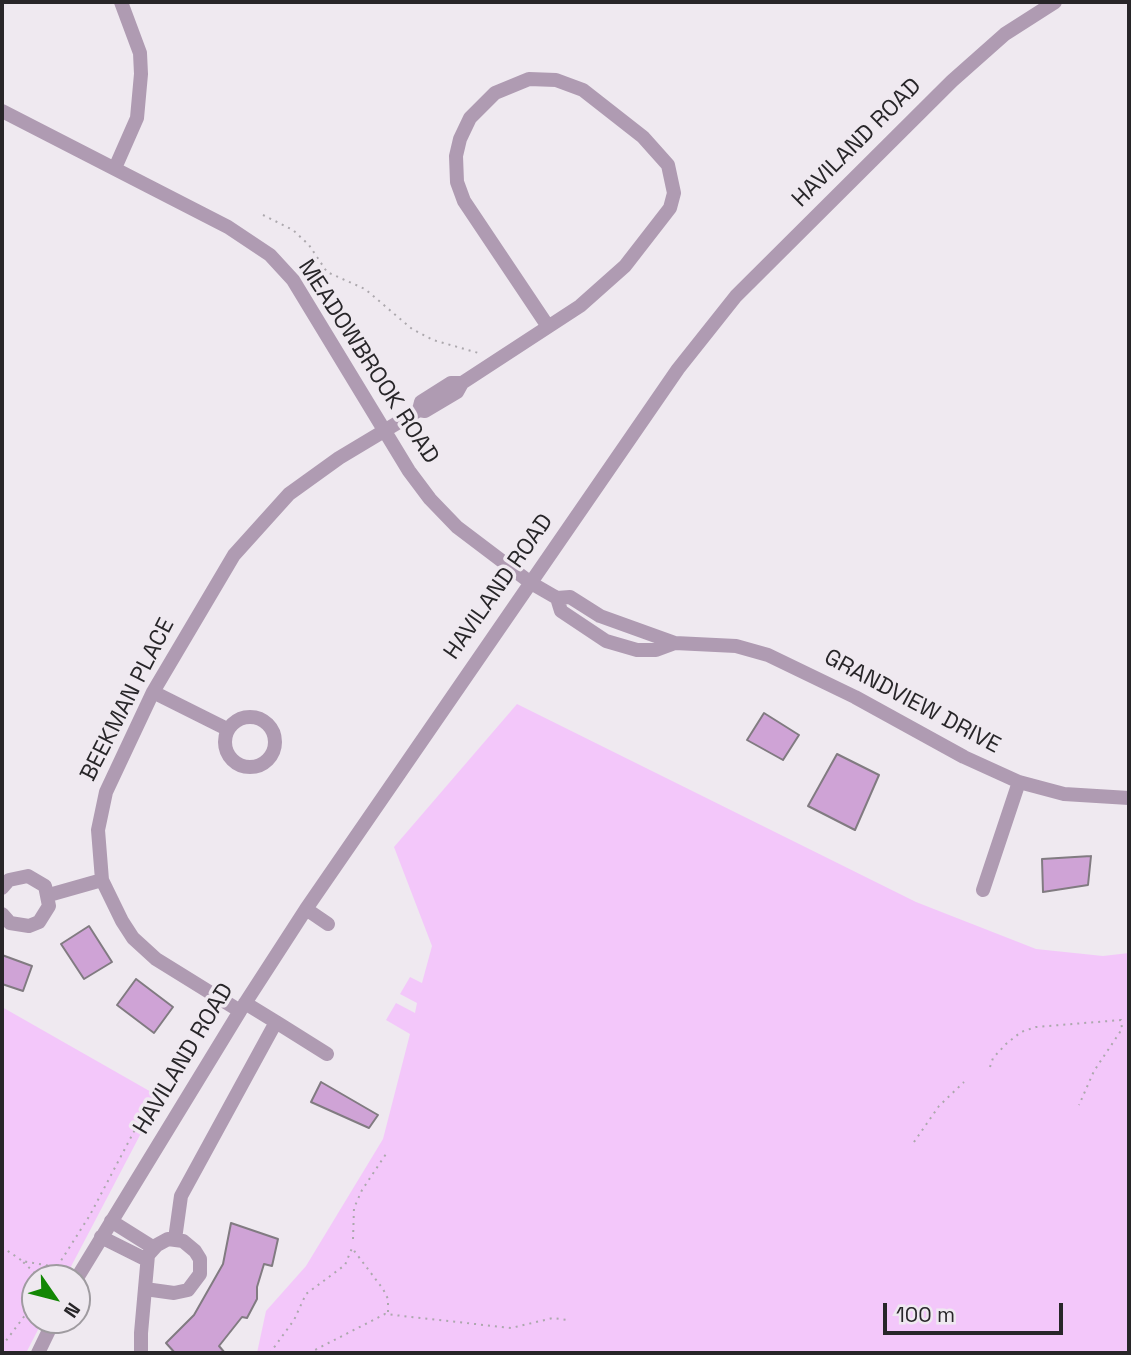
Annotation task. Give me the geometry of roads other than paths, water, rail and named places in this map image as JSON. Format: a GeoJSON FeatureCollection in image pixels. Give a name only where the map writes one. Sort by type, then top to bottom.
{"type":"FeatureCollection","features":[{"type":"Feature","properties":{"kind":"street"},"geometry":{"type":"LineString","coordinates":[[115,168],[136,118],[141,74],[140,53],[121,2]]}},
{"type":"Feature","properties":{"kind":"street","name":"HAVILAND ROAD"},"geometry":{"type":"LineString","coordinates":[[85,1264],[242,1007],[306,909],[678,369],[736,296],[952,81],[1005,34],[1055,2]]}},
{"type":"Feature","properties":{"kind":"street"},"geometry":{"type":"LineString","coordinates":[[528,79],[556,80],[583,90],[622,120],[668,165],[674,192],[670,208],[662,222],[625,266],[580,306],[547,325],[464,201],[457,182],[456,156],[460,139],[470,118],[495,93],[528,79]]}},
{"type":"Feature","properties":{"kind":"street","name":"MEADOWBROOK ROAD"},"geometry":{"type":"LineString","coordinates":[[2,111],[228,227],[270,255],[293,280],[387,430],[409,471],[430,499],[457,527],[531,583],[557,598]]}},
{"type":"Feature","properties":{"kind":"street","name":"BEEKMAN PLACE"},"geometry":{"type":"LineString","coordinates":[[327,1054],[276,1022],[242,1007],[144,949],[122,921],[102,880],[98,830],[101,808],[114,771],[153,692],[234,555],[289,494],[339,458],[419,410],[421,402],[451,383],[462,383],[547,325]]}},
{"type":"Feature","properties":{"kind":"street","name":"GRANDVIEW DRIVE"},"geometry":{"type":"LineString","coordinates":[[675,643],[656,650],[637,650],[606,641],[561,611],[557,598],[570,597],[600,616],[675,643],[736,646],[768,655],[855,696],[964,757],[1019,782],[1064,794],[1129,798]]}},
{"type":"Feature","properties":{"kind":"street"},"geometry":{"type":"LineString","coordinates":[[153,692],[227,729]]}},
{"type":"Feature","properties":{"kind":"street"},"geometry":{"type":"LineString","coordinates":[[983,890],[1019,782]]}},
{"type":"Feature","properties":{"kind":"street"},"geometry":{"type":"LineString","coordinates":[[2,888],[9,880],[28,876],[45,886],[49,895],[45,915],[29,926],[10,923],[2,914]]}},
{"type":"Feature","properties":{"kind":"street"},"geometry":{"type":"LineString","coordinates":[[49,895],[102,880]]}},
{"type":"Feature","properties":{"kind":"street"},"geometry":{"type":"LineString","coordinates":[[306,909],[328,924]]}},
{"type":"Feature","properties":{"kind":"street"},"geometry":{"type":"LineString","coordinates":[[175,1239],[181,1196],[276,1022]]}},
{"type":"Feature","properties":{"kind":"street"},"geometry":{"type":"LineString","coordinates":[[111,1221],[150,1254]]}},
{"type":"Feature","properties":{"kind":"street"},"geometry":{"type":"LineString","coordinates":[[101,1237],[150,1254]]}},
{"type":"Feature","properties":{"kind":"street"},"geometry":{"type":"LineString","coordinates":[[141,1353],[145,1289],[150,1254],[162,1241],[175,1239],[189,1245],[200,1259],[198,1280],[182,1293],[145,1289]]}},
{"type":"Feature","properties":{"kind":"street"},"geometry":{"type":"LineString","coordinates":[[38,1353],[47,1334]]}}]}
